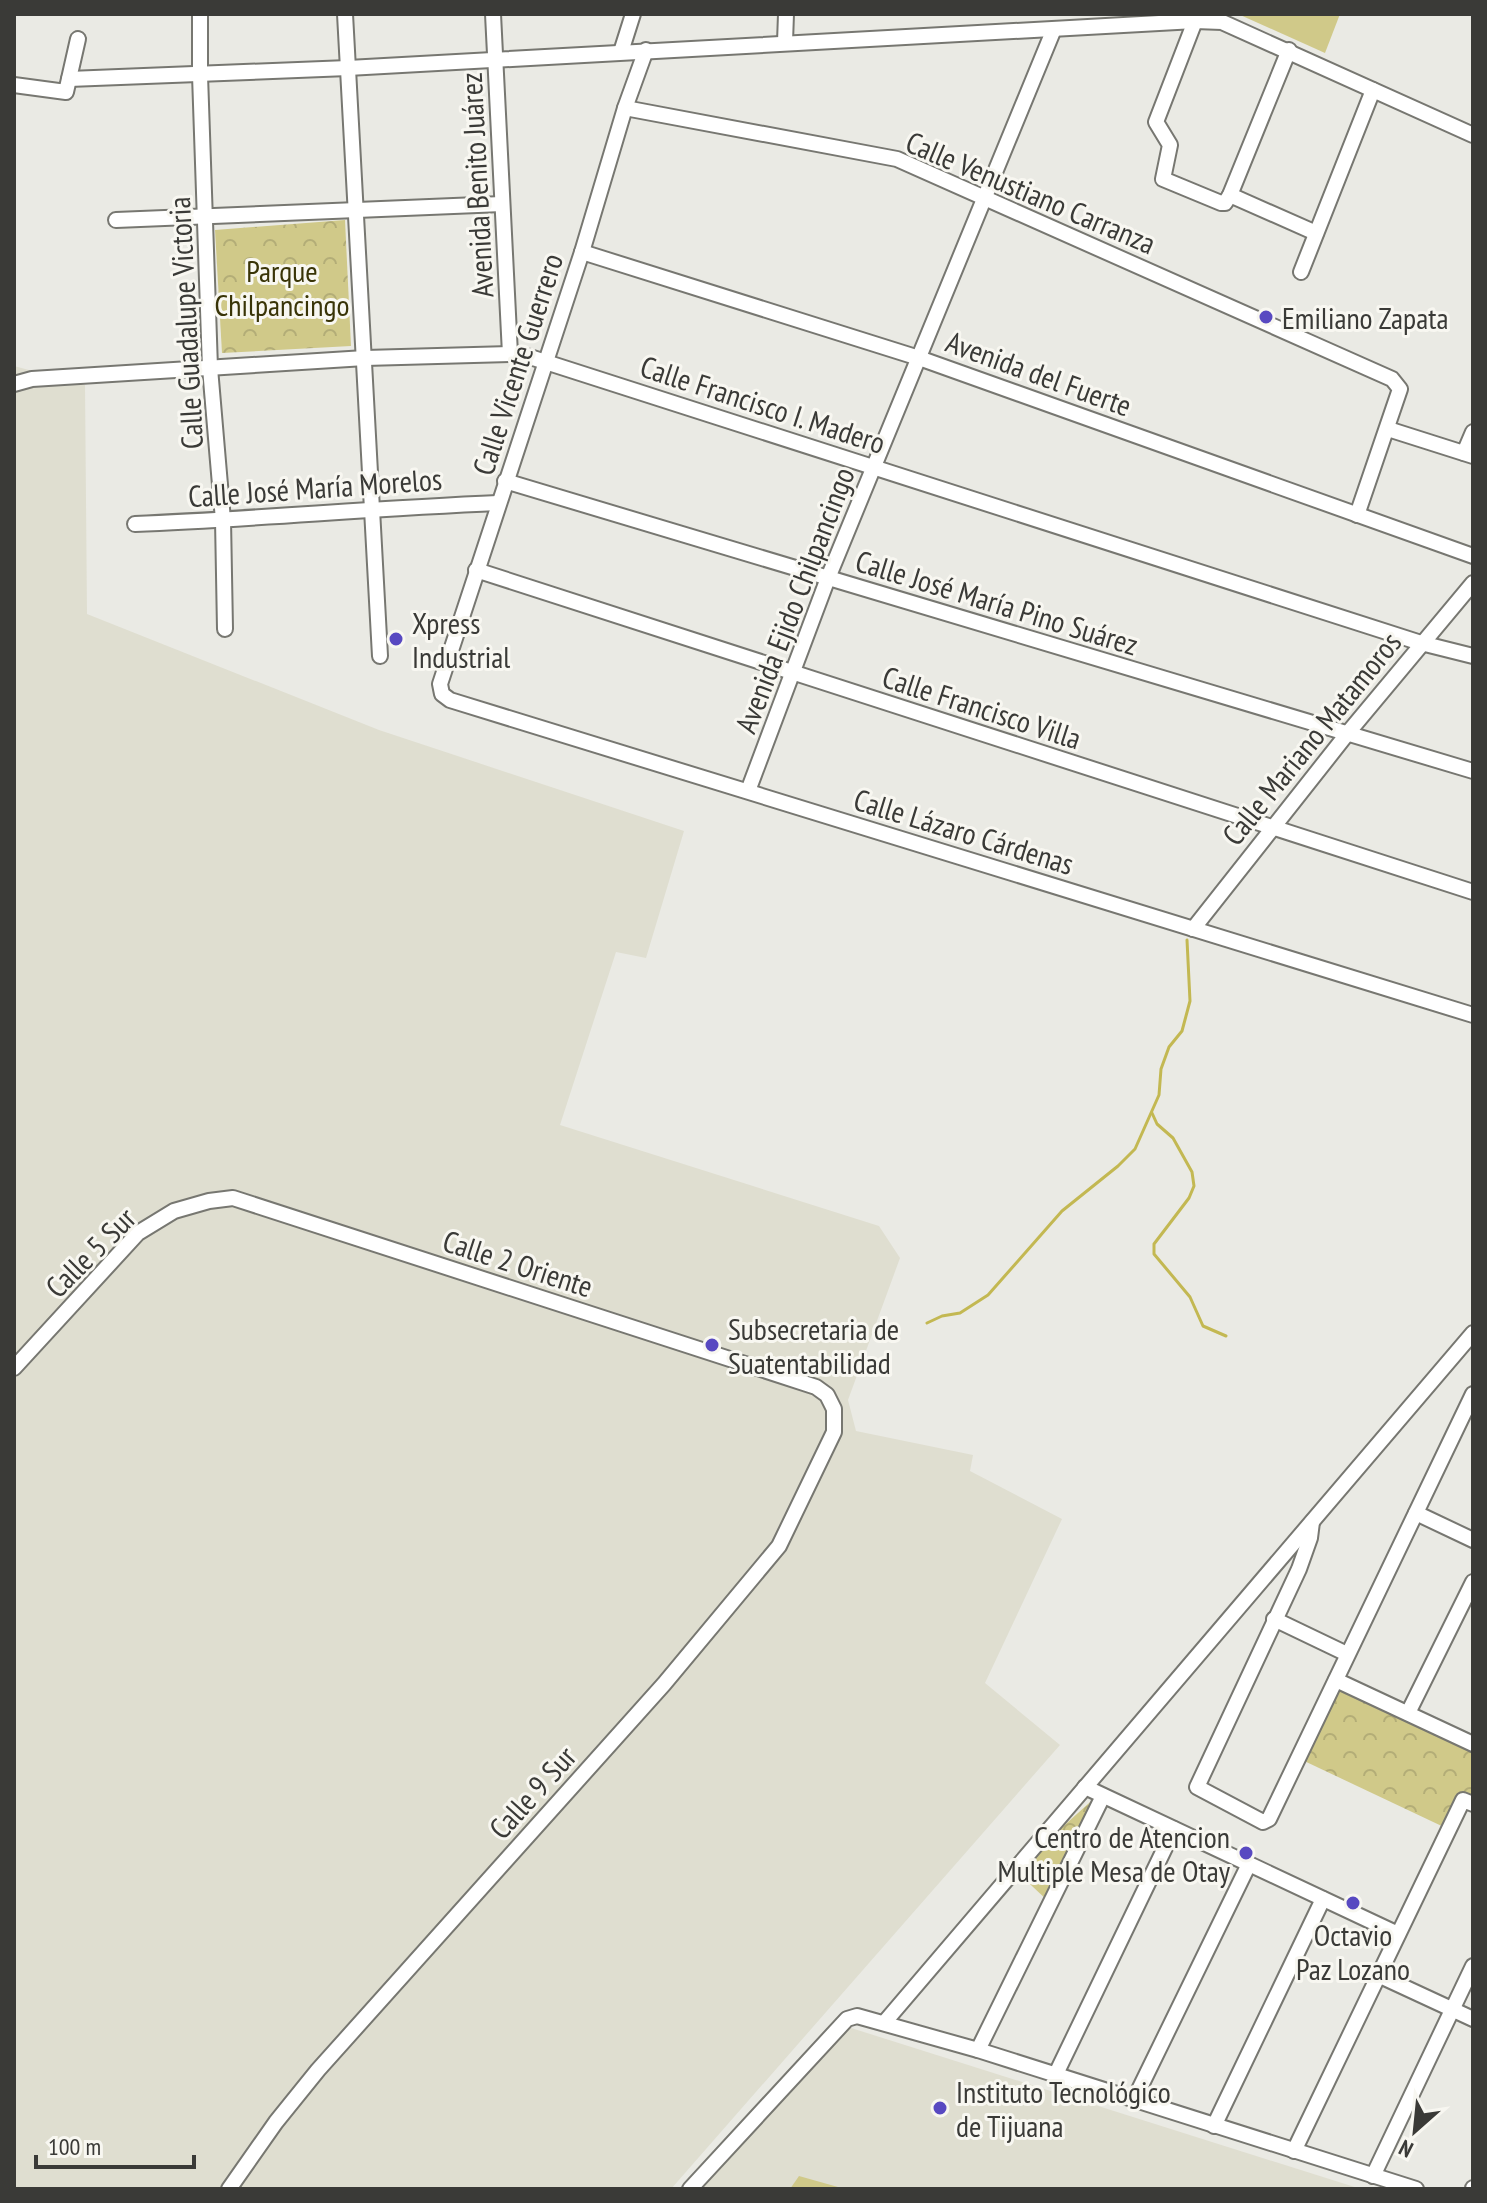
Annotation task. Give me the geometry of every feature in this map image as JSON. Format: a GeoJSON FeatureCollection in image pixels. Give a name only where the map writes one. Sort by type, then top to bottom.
{"type":"FeatureCollection","features":[{"type":"Feature","properties":{"kind":"street","name":"Calle Guadalupe Victoria"},"geometry":{"type":"LineString","coordinates":[[200,14],[210,368],[223,520],[225,629]]}},
{"type":"Feature","properties":{"kind":"street"},"geometry":{"type":"LineString","coordinates":[[345,14],[380,656]]}},
{"type":"Feature","properties":{"kind":"street","name":"Avenida Benito Juárez"},"geometry":{"type":"LineString","coordinates":[[493,14],[510,354]]}},
{"type":"Feature","properties":{"kind":"street"},"geometry":{"type":"LineString","coordinates":[[621,52],[633,14]]}},
{"type":"Feature","properties":{"kind":"street"},"geometry":{"type":"LineString","coordinates":[[785,42],[786,14]]}},
{"type":"Feature","properties":{"kind":"street"},"geometry":{"type":"LineString","coordinates":[[69,79],[348,68],[1221,18],[1473,135]]}},
{"type":"Feature","properties":{"kind":"street"},"geometry":{"type":"LineString","coordinates":[[1195,21],[1156,122],[1170,145],[1163,179],[1221,203],[1225,203],[1230,195],[1289,50]]}},
{"type":"Feature","properties":{"kind":"street","name":"Avenida Ejido Chilpancingo"},"geometry":{"type":"LineString","coordinates":[[748,791],[828,578],[1054,29]]}},
{"type":"Feature","properties":{"kind":"street"},"geometry":{"type":"LineString","coordinates":[[14,85],[66,92],[78,39]]}},
{"type":"Feature","properties":{"kind":"street","name":"Calle Vicente Guerrero"},"geometry":{"type":"LineString","coordinates":[[442,694],[440,684],[476,570],[646,50]]}},
{"type":"Feature","properties":{"kind":"street"},"geometry":{"type":"LineString","coordinates":[[1301,272],[1373,90]]}},
{"type":"Feature","properties":{"kind":"street","name":"Calle Venustiano Carranza"},"geometry":{"type":"LineString","coordinates":[[625,108],[897,159],[1392,379],[1400,389],[1388,429]]}},
{"type":"Feature","properties":{"kind":"street"},"geometry":{"type":"LineString","coordinates":[[1230,195],[1316,233]]}},
{"type":"Feature","properties":{"kind":"street"},"geometry":{"type":"LineString","coordinates":[[116,220],[502,204]]}},
{"type":"Feature","properties":{"kind":"street","name":"Avenida del Fuerte"},"geometry":{"type":"LineString","coordinates":[[582,252],[919,358],[1473,556]]}},
{"type":"Feature","properties":{"kind":"street","name":"Calle Francisco I. Madero"},"geometry":{"type":"LineString","coordinates":[[14,384],[32,379],[365,358],[510,354],[546,360],[874,469],[1421,643],[1473,656]]}},
{"type":"Feature","properties":{"kind":"street"},"geometry":{"type":"LineString","coordinates":[[1357,515],[1388,429],[1469,455],[1473,432]]}},
{"type":"Feature","properties":{"kind":"street","name":"Calle José María Pino Suárez"},"geometry":{"type":"LineString","coordinates":[[505,481],[1473,771]]}},
{"type":"Feature","properties":{"kind":"street","name":"Calle José María Morelos"},"geometry":{"type":"LineString","coordinates":[[135,524],[370,508],[498,503]]}},
{"type":"Feature","properties":{"kind":"street","name":"Calle Francisco Villa"},"geometry":{"type":"LineString","coordinates":[[476,570],[1473,892]]}},
{"type":"Feature","properties":{"kind":"street","name":"Calle Mariano Matamoros"},"geometry":{"type":"LineString","coordinates":[[1193,929],[1347,734],[1473,583]]}},
{"type":"Feature","properties":{"kind":"street","name":"Calle Lázaro Cárdenas"},"geometry":{"type":"LineString","coordinates":[[442,694],[450,700],[1473,1015]]}},
{"type":"Feature","properties":{"kind":"street","name":"Calle 2 Oriente"},"geometry":{"type":"LineString","coordinates":[[174,1211],[233,1198],[816,1387],[827,1395],[834,1409]]}},
{"type":"Feature","properties":{"kind":"street","name":"Calle 5 Sur"},"geometry":{"type":"LineString","coordinates":[[14,1368],[138,1233],[174,1211]]}},
{"type":"Feature","properties":{"kind":"street"},"geometry":{"type":"LineString","coordinates":[[884,2023],[1473,1333]]}},
{"type":"Feature","properties":{"kind":"street"},"geometry":{"type":"LineString","coordinates":[[1312,1521],[1304,1557],[1198,1789],[1263,1822],[1269,1819],[1473,1394]]}},
{"type":"Feature","properties":{"kind":"street","name":"Calle 9 Sur"},"geometry":{"type":"LineString","coordinates":[[229,2189],[267,2133],[318,2070],[664,1684],[779,1546],[834,1432],[834,1409]]}},
{"type":"Feature","properties":{"kind":"street"},"geometry":{"type":"LineString","coordinates":[[1416,1513],[1473,1540]]}},
{"type":"Feature","properties":{"kind":"street"},"geometry":{"type":"LineString","coordinates":[[1408,1713],[1473,1582]]}},
{"type":"Feature","properties":{"kind":"street"},"geometry":{"type":"LineString","coordinates":[[1274,1619],[1347,1654]]}},
{"type":"Feature","properties":{"kind":"street"},"geometry":{"type":"LineString","coordinates":[[1336,1680],[1473,1744]]}},
{"type":"Feature","properties":{"kind":"street"},"geometry":{"type":"LineString","coordinates":[[1085,1787],[1398,1934]]}},
{"type":"Feature","properties":{"kind":"street"},"geometry":{"type":"LineString","coordinates":[[978,2050],[1103,1796]]}},
{"type":"Feature","properties":{"kind":"street"},"geometry":{"type":"LineString","coordinates":[[1294,2151],[1398,1934],[1468,1802]]}},
{"type":"Feature","properties":{"kind":"street"},"geometry":{"type":"LineString","coordinates":[[1055,2076],[1174,1829]]}},
{"type":"Feature","properties":{"kind":"street"},"geometry":{"type":"LineString","coordinates":[[1134,2100],[1249,1864]]}},
{"type":"Feature","properties":{"kind":"street"},"geometry":{"type":"LineString","coordinates":[[1214,2126],[1323,1899]]}},
{"type":"Feature","properties":{"kind":"street"},"geometry":{"type":"LineString","coordinates":[[1373,2176],[1473,1966]]}},
{"type":"Feature","properties":{"kind":"street"},"geometry":{"type":"LineString","coordinates":[[1378,1975],[1473,2019]]}},
{"type":"Feature","properties":{"kind":"street"},"geometry":{"type":"LineString","coordinates":[[690,2189],[847,2019],[857,2016],[978,2050],[1416,2189]]}},
{"type":"Feature","properties":{"kind":"shaded area"},"geometry":{"type":"Polygon","coordinates":[[[14,366],[85,385],[87,614],[379,730],[684,831],[646,958],[616,952],[560,1125],[879,1226],[900,1258],[848,1400],[856,1431],[973,1455],[970,1471],[1062,1519],[985,1683],[1060,1745],[671,2189],[14,2189],[14,366]]]}},
{"type":"Feature","properties":{"kind":"shaded area","name":"Instituto Tecnológico de Tijuana"},"geometry":{"type":"Polygon","coordinates":[[[848,2027],[1361,2189],[701,2189],[848,2027]]]}},
{"type":"Feature","properties":{"kind":"green space"},"geometry":{"type":"Polygon","coordinates":[[[1238,14],[1340,14],[1325,53],[1238,14]]]}},
{"type":"Feature","properties":{"kind":"green space","name":"Parque Chilpancingo"},"geometry":{"type":"Polygon","coordinates":[[[345,220],[351,346],[222,353],[215,230],[345,220]]]}},
{"type":"Feature","properties":{"kind":"green space"},"geometry":{"type":"Polygon","coordinates":[[[1337,1681],[1473,1746],[1473,1802],[1448,1829],[1300,1759],[1337,1681]]]}},
{"type":"Feature","properties":{"kind":"green space"},"geometry":{"type":"Polygon","coordinates":[[[1099,1794],[1048,1901],[1015,1870],[1099,1794]]]}},
{"type":"Feature","properties":{"kind":"green space"},"geometry":{"type":"Polygon","coordinates":[[[799,2176],[845,2189],[790,2189],[799,2176]]]}},
{"type":"Feature","properties":{"kind":"waterway"},"geometry":{"type":"LineString","coordinates":[[927,1323],[960,1313],[988,1295],[1062,1211],[1135,1149],[1159,1095],[1161,1069],[1169,1047],[1182,1031],[1190,1001],[1187,940]]}},
{"type":"Feature","properties":{"kind":"waterway"},"geometry":{"type":"LineString","coordinates":[[1152,1113],[1157,1124],[1173,1138],[1192,1172],[1194,1186],[1189,1198],[1154,1244],[1154,1254],[1190,1297],[1203,1326],[1226,1336]]}},
{"type":"Feature","properties":{"kind":"place","name":"Emiliano Zapata"},"geometry":{"type":"Point","coordinates":[1266,317]}},
{"type":"Feature","properties":{"kind":"place","name":"Xpress Industrial"},"geometry":{"type":"Point","coordinates":[396,639]}},
{"type":"Feature","properties":{"kind":"place","name":"Subsecretaria de Suatentabilidad"},"geometry":{"type":"Point","coordinates":[712,1345]}},
{"type":"Feature","properties":{"kind":"place","name":"Centro de Atencion Multiple Mesa de Otay"},"geometry":{"type":"Point","coordinates":[1246,1853]}},
{"type":"Feature","properties":{"kind":"place","name":"Octavio Paz Lozano"},"geometry":{"type":"Point","coordinates":[1353,1903]}},
{"type":"Feature","properties":{"kind":"place","name":"Instituto Tecnológico de Tijuana"},"geometry":{"type":"Point","coordinates":[940,2108]}}]}
